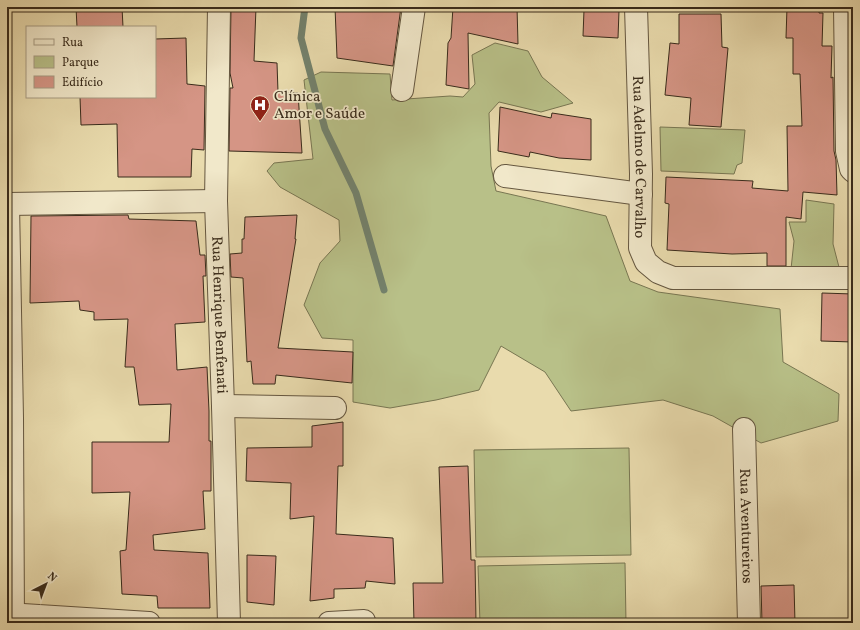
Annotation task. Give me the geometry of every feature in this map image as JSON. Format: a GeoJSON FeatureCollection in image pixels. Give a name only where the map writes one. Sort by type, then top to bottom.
{"type":"FeatureCollection","features":[{"type":"Feature","properties":{"kind":"street","name":"Rua Henrique Benfenati"},"geometry":{"type":"LineString","coordinates":[[219,7],[216,201],[229,623]]}},
{"type":"Feature","properties":{"kind":"street"},"geometry":{"type":"LineString","coordinates":[[402,90],[414,7]]}},
{"type":"Feature","properties":{"kind":"street","name":"Rua Adelmo de Carvalho"},"geometry":{"type":"LineString","coordinates":[[636,7],[641,194],[640,248],[646,262],[658,272],[673,278],[853,278]]}},
{"type":"Feature","properties":{"kind":"street"},"geometry":{"type":"LineString","coordinates":[[845,7],[847,152],[851,169],[853,171]]}},
{"type":"Feature","properties":{"kind":"street"},"geometry":{"type":"LineString","coordinates":[[506,176],[641,194]]}},
{"type":"Feature","properties":{"kind":"street"},"geometry":{"type":"LineString","coordinates":[[149,623],[11,617],[8,204],[216,201]]}},
{"type":"Feature","properties":{"kind":"street"},"geometry":{"type":"LineString","coordinates":[[223,406],[336,408]]}},
{"type":"Feature","properties":{"kind":"street","name":"Rua Aventureiros"},"geometry":{"type":"LineString","coordinates":[[744,429],[749,623]]}},
{"type":"Feature","properties":{"kind":"street"},"geometry":{"type":"LineString","coordinates":[[329,623],[364,621]]}},
{"type":"Feature","properties":{"kind":"green space"},"geometry":{"type":"Polygon","coordinates":[[[495,43],[528,51],[542,77],[573,103],[541,112],[499,102],[489,113],[491,166],[496,191],[606,216],[630,281],[658,292],[780,309],[783,362],[839,394],[838,421],[761,443],[713,416],[663,400],[571,411],[545,372],[501,346],[479,390],[436,400],[390,408],[353,402],[353,340],[322,338],[304,305],[320,263],[340,241],[339,220],[280,187],[267,171],[274,163],[313,159],[304,80],[321,72],[390,74],[392,100],[450,96],[463,97],[475,84],[472,55],[495,43]]]}},
{"type":"Feature","properties":{"kind":"green space"},"geometry":{"type":"Polygon","coordinates":[[[660,127],[745,130],[742,163],[737,165],[734,174],[661,171],[660,127]]]}},
{"type":"Feature","properties":{"kind":"green space"},"geometry":{"type":"Polygon","coordinates":[[[806,200],[834,204],[833,244],[840,271],[791,269],[794,241],[789,222],[806,222],[806,200]]]}},
{"type":"Feature","properties":{"kind":"green space"},"geometry":{"type":"Polygon","coordinates":[[[629,448],[631,555],[476,557],[474,450],[629,448]]]}},
{"type":"Feature","properties":{"kind":"green space"},"geometry":{"type":"Polygon","coordinates":[[[625,563],[626,623],[480,623],[478,566],[625,563]]]}},
{"type":"Feature","properties":{"kind":"building"},"geometry":{"type":"Polygon","coordinates":[[[76,7],[122,7],[123,26],[77,26],[76,7]]]}},
{"type":"Feature","properties":{"kind":"building","name":"Clínica Amor e Saúde"},"geometry":{"type":"Polygon","coordinates":[[[231,7],[256,7],[254,61],[277,63],[278,92],[298,93],[302,153],[229,151],[230,88],[233,88],[230,73],[231,7]]]}},
{"type":"Feature","properties":{"kind":"building"},"geometry":{"type":"Polygon","coordinates":[[[335,7],[401,7],[393,66],[337,58],[335,7]]]}},
{"type":"Feature","properties":{"kind":"building"},"geometry":{"type":"Polygon","coordinates":[[[453,7],[517,7],[518,44],[468,33],[469,89],[446,85],[448,43],[451,38],[453,7]]]}},
{"type":"Feature","properties":{"kind":"building"},"geometry":{"type":"Polygon","coordinates":[[[787,7],[819,7],[819,13],[823,13],[822,46],[832,46],[831,78],[833,77],[834,151],[836,160],[837,195],[803,192],[801,219],[786,217],[786,266],[767,266],[767,253],[732,254],[667,250],[669,204],[665,203],[666,177],[753,181],[752,188],[788,191],[787,126],[802,126],[800,74],[793,74],[793,38],[786,38],[787,7]]]}},
{"type":"Feature","properties":{"kind":"building"},"geometry":{"type":"Polygon","coordinates":[[[584,10],[619,11],[618,38],[583,36],[584,10]]]}},
{"type":"Feature","properties":{"kind":"building"},"geometry":{"type":"Polygon","coordinates":[[[679,14],[721,14],[722,47],[728,48],[721,127],[689,125],[691,98],[665,95],[670,43],[679,44],[679,14]]]}},
{"type":"Feature","properties":{"kind":"building"},"geometry":{"type":"Polygon","coordinates":[[[186,38],[187,84],[205,86],[204,150],[192,149],[191,177],[118,177],[117,124],[81,125],[80,98],[156,98],[156,39],[186,38]]]}},
{"type":"Feature","properties":{"kind":"building"},"geometry":{"type":"Polygon","coordinates":[[[500,107],[551,118],[552,113],[591,119],[591,160],[559,158],[530,152],[529,157],[498,151],[500,107]]]}},
{"type":"Feature","properties":{"kind":"building"},"geometry":{"type":"Polygon","coordinates":[[[128,215],[129,219],[196,221],[200,255],[205,255],[206,276],[203,276],[205,322],[175,324],[177,370],[207,367],[209,441],[211,441],[211,491],[203,491],[205,529],[153,535],[154,550],[208,553],[210,608],[158,608],[157,596],[122,594],[120,551],[126,550],[130,492],[92,493],[92,442],[169,442],[171,404],[139,405],[134,367],[125,367],[128,319],[94,320],[94,312],[80,310],[79,301],[30,303],[31,216],[128,215]]]}},
{"type":"Feature","properties":{"kind":"building"},"geometry":{"type":"Polygon","coordinates":[[[297,215],[296,239],[278,348],[353,352],[352,383],[276,375],[275,384],[253,384],[251,361],[247,362],[243,278],[231,277],[230,254],[242,253],[245,217],[297,215]]]}},
{"type":"Feature","properties":{"kind":"building"},"geometry":{"type":"Polygon","coordinates":[[[822,293],[853,294],[853,342],[821,341],[822,293]]]}},
{"type":"Feature","properties":{"kind":"building"},"geometry":{"type":"Polygon","coordinates":[[[343,422],[343,466],[338,466],[336,534],[393,538],[395,584],[366,581],[365,588],[334,589],[334,598],[310,601],[314,516],[290,519],[291,483],[246,481],[247,448],[312,447],[312,426],[343,422]]]}},
{"type":"Feature","properties":{"kind":"building"},"geometry":{"type":"Polygon","coordinates":[[[468,466],[471,560],[475,560],[476,623],[414,623],[413,583],[443,583],[439,467],[468,466]]]}},
{"type":"Feature","properties":{"kind":"building"},"geometry":{"type":"Polygon","coordinates":[[[247,555],[276,556],[274,605],[247,602],[247,555]]]}},
{"type":"Feature","properties":{"kind":"building"},"geometry":{"type":"Polygon","coordinates":[[[794,585],[795,623],[762,623],[761,586],[794,585]]]}},
{"type":"Feature","properties":{"kind":"waterway"},"geometry":{"type":"LineString","coordinates":[[305,7],[301,38],[325,129],[356,193],[384,290]]}},
{"type":"Feature","properties":{"kind":"place","name":"Clínica Amor e Saúde"},"geometry":{"type":"Point","coordinates":[260,122]}}]}
